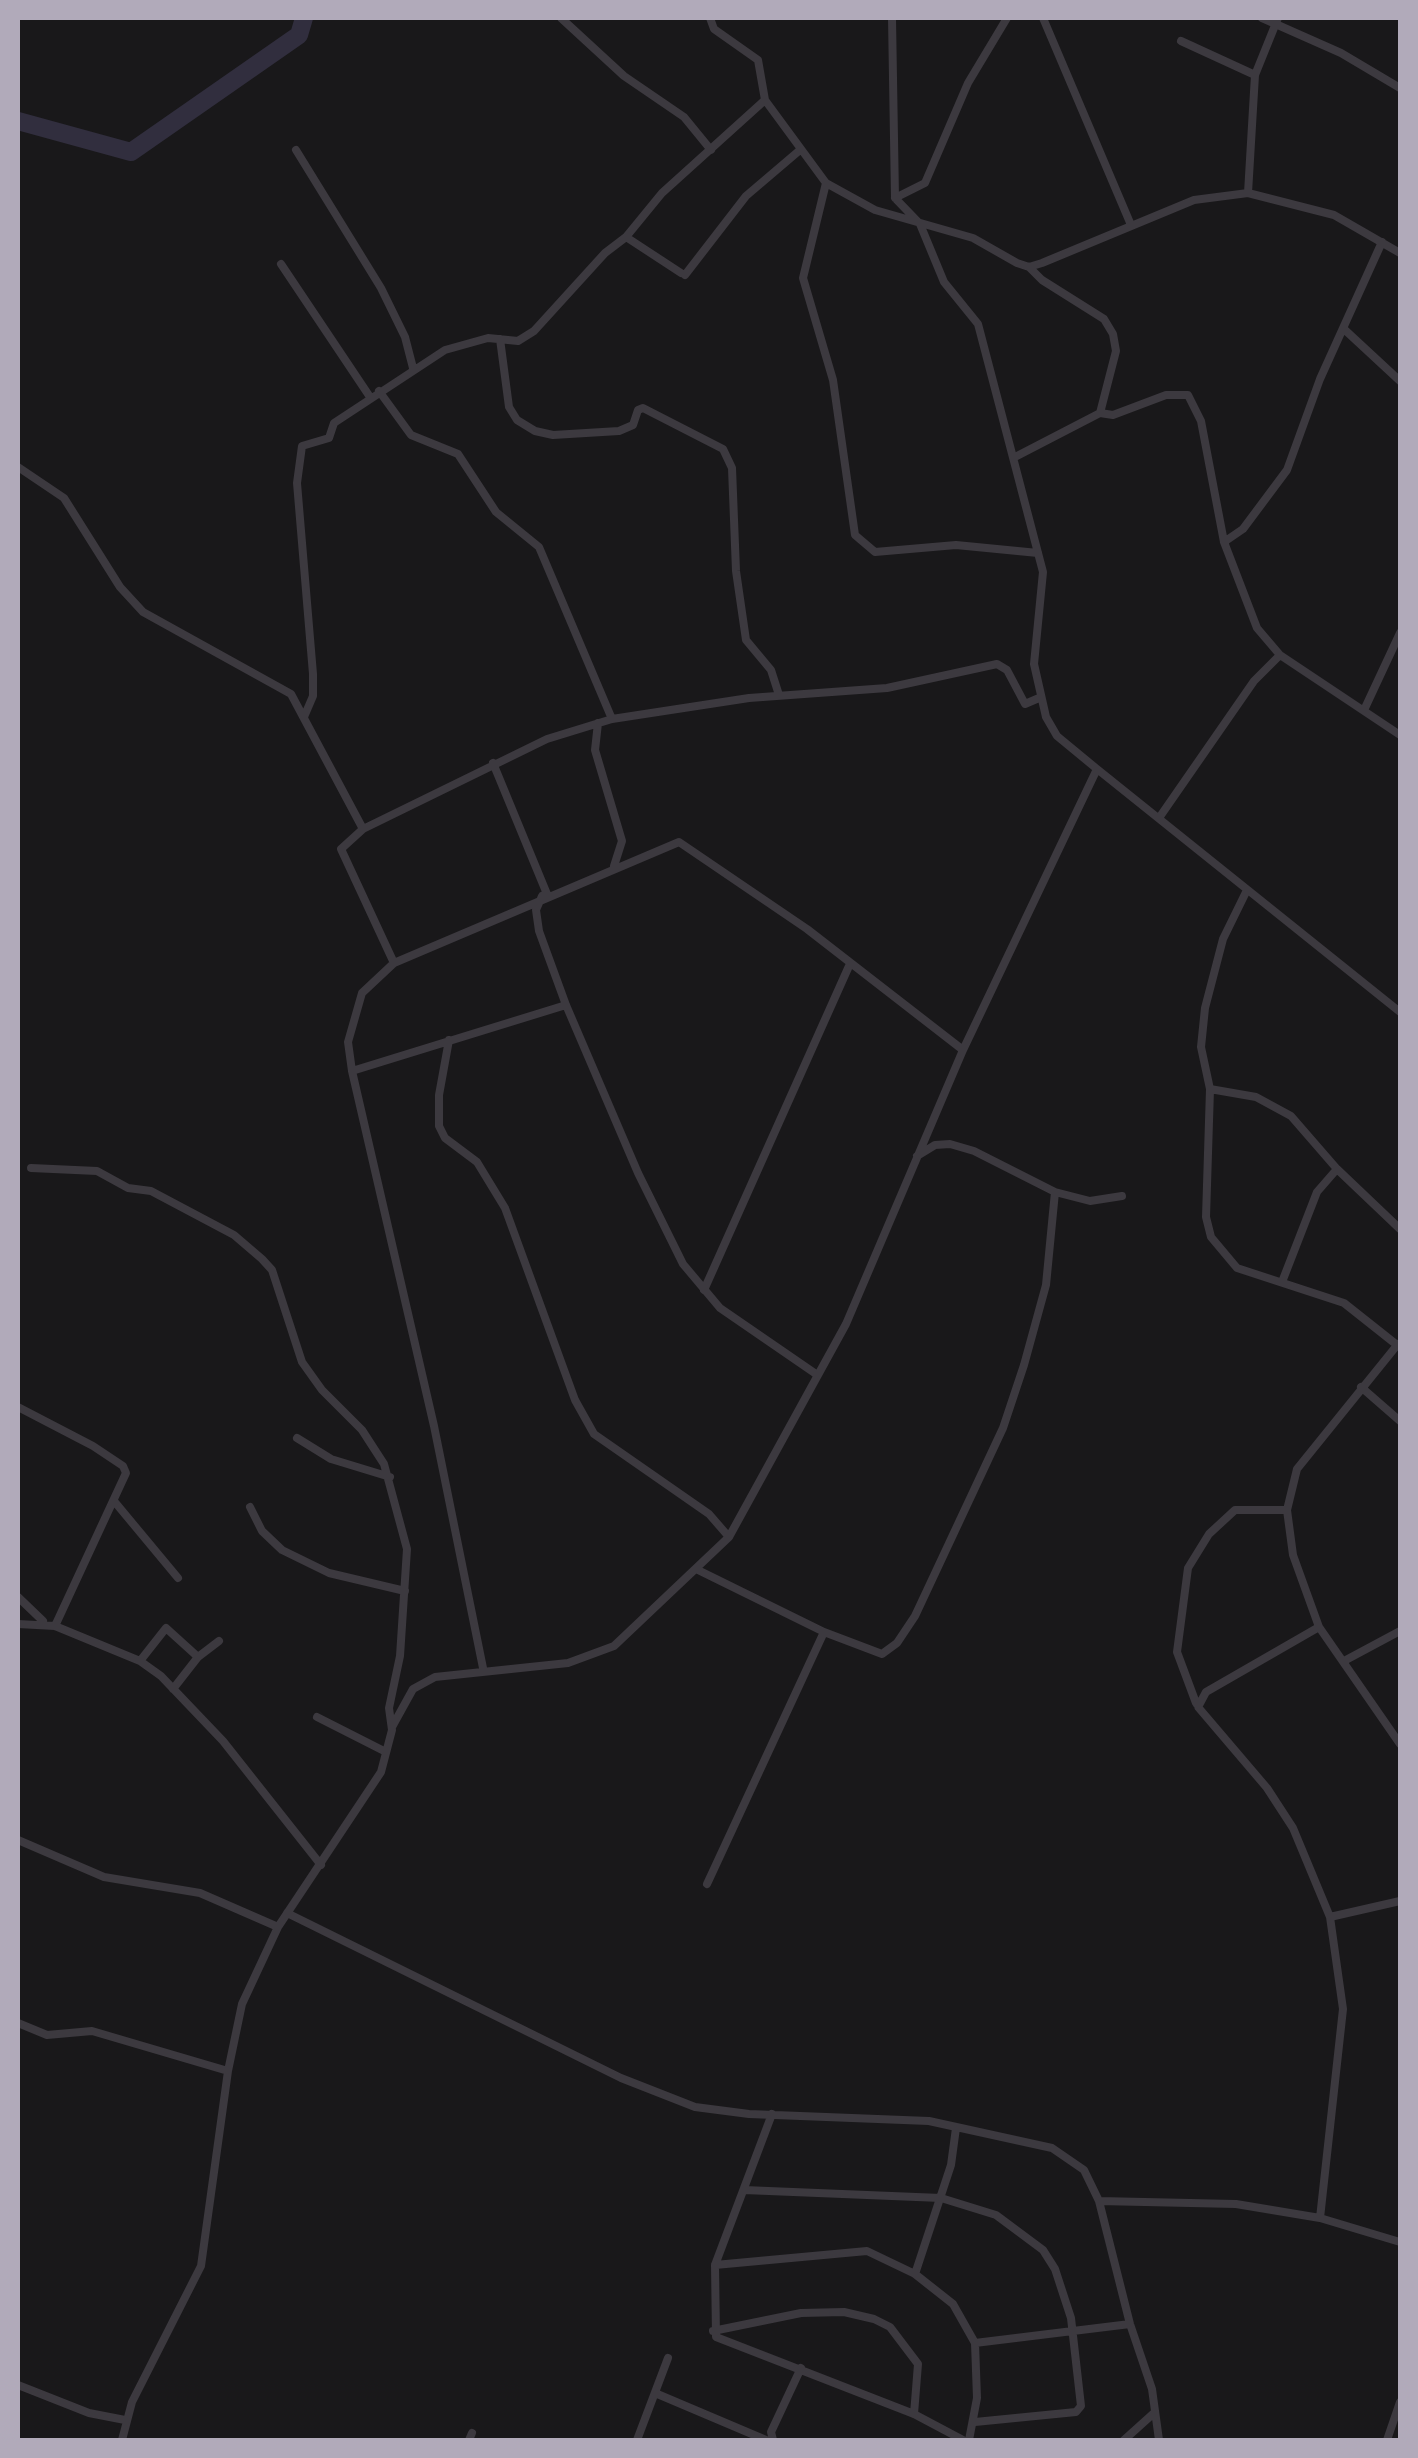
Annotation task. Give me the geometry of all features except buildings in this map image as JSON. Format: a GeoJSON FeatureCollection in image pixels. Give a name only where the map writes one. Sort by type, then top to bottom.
{"type":"FeatureCollection","features":[{"type":"Feature","properties":{"kind":"street"},"geometry":{"type":"LineString","coordinates":[[561,18],[600,57],[684,117],[711,150]]}},
{"type":"Feature","properties":{"kind":"street"},"geometry":{"type":"LineString","coordinates":[[710,18],[714,29],[758,60],[765,100],[826,183],[875,210],[973,238],[1029,267],[1042,280],[1104,319],[1113,334],[1115,360],[1100,413]]}},
{"type":"Feature","properties":{"kind":"street"},"geometry":{"type":"LineString","coordinates":[[892,18],[896,198],[920,224],[944,282],[978,324],[1043,572],[1034,664],[1040,698],[1057,736],[1400,1012]]}},
{"type":"Feature","properties":{"kind":"street"},"geometry":{"type":"LineString","coordinates":[[896,198],[925,183],[968,83],[1007,18]]}},
{"type":"Feature","properties":{"kind":"street"},"geometry":{"type":"LineString","coordinates":[[1043,18],[1132,225]]}},
{"type":"Feature","properties":{"kind":"street"},"geometry":{"type":"LineString","coordinates":[[1262,18],[1341,53],[1400,88]]}},
{"type":"Feature","properties":{"kind":"street"},"geometry":{"type":"LineString","coordinates":[[1248,192],[1255,74],[1276,21]]}},
{"type":"Feature","properties":{"kind":"street"},"geometry":{"type":"LineString","coordinates":[[1181,41],[1255,74]]}},
{"type":"Feature","properties":{"kind":"street"},"geometry":{"type":"LineString","coordinates":[[304,717],[313,696],[314,674],[296,484],[301,448],[307,442],[329,438],[333,424],[445,350],[482,339],[518,340],[534,332],[605,253],[626,237],[662,192],[765,100]]}},
{"type":"Feature","properties":{"kind":"street"},"geometry":{"type":"LineString","coordinates":[[296,150],[381,288],[406,337],[413,368]]}},
{"type":"Feature","properties":{"kind":"street"},"geometry":{"type":"LineString","coordinates":[[626,237],[683,274],[746,196],[800,150]]}},
{"type":"Feature","properties":{"kind":"street"},"geometry":{"type":"LineString","coordinates":[[826,183],[803,278],[833,380],[855,536],[875,552],[956,545],[1038,553]]}},
{"type":"Feature","properties":{"kind":"street"},"geometry":{"type":"LineString","coordinates":[[1029,267],[1194,200],[1248,192],[1312,206],[1400,253]]}},
{"type":"Feature","properties":{"kind":"street"},"geometry":{"type":"LineString","coordinates":[[1224,542],[1243,529],[1278,485],[1382,242]]}},
{"type":"Feature","properties":{"kind":"street"},"geometry":{"type":"LineString","coordinates":[[281,264],[370,398]]}},
{"type":"Feature","properties":{"kind":"street"},"geometry":{"type":"LineString","coordinates":[[1344,330],[1400,381]]}},
{"type":"Feature","properties":{"kind":"street"},"geometry":{"type":"LineString","coordinates":[[500,339],[512,414],[535,431],[553,435],[619,431],[633,426],[638,410],[643,408],[722,448],[732,468],[736,571],[746,640],[771,670],[779,695]]}},
{"type":"Feature","properties":{"kind":"street"},"geometry":{"type":"LineString","coordinates":[[379,391],[412,436],[458,454],[496,512],[539,547],[612,719]]}},
{"type":"Feature","properties":{"kind":"street"},"geometry":{"type":"LineString","coordinates":[[1015,458],[1100,413],[1112,416],[1166,396],[1188,395],[1201,421],[1224,542],[1254,622],[1280,655],[1365,708],[1400,735]]}},
{"type":"Feature","properties":{"kind":"street"},"geometry":{"type":"LineString","coordinates":[[18,467],[64,498],[120,587],[143,612],[291,694],[362,830]]}},
{"type":"Feature","properties":{"kind":"street"},"geometry":{"type":"LineString","coordinates":[[1365,708],[1400,633]]}},
{"type":"Feature","properties":{"kind":"street"},"geometry":{"type":"LineString","coordinates":[[1159,818],[1254,681],[1280,655]]}},
{"type":"Feature","properties":{"kind":"street"},"geometry":{"type":"LineString","coordinates":[[394,962],[341,849],[362,830],[493,763],[612,719],[779,695],[887,688],[997,664],[1007,670],[1025,704],[1040,698]]}},
{"type":"Feature","properties":{"kind":"street"},"geometry":{"type":"LineString","coordinates":[[598,723],[595,750],[622,840],[614,866]]}},
{"type":"Feature","properties":{"kind":"street"},"geometry":{"type":"LineString","coordinates":[[493,763],[545,895]]}},
{"type":"Feature","properties":{"kind":"street"},"geometry":{"type":"LineString","coordinates":[[122,2440],[126,2420],[201,2266],[228,2071],[242,2004],[278,1927],[366,1799],[406,1698],[420,1684],[482,1668],[589,1658],[639,1627],[729,1537],[774,1462],[816,1374],[846,1324],[962,1050],[1097,769]]}},
{"type":"Feature","properties":{"kind":"street"},"geometry":{"type":"LineString","coordinates":[[482,1668],[430,1408],[352,1071],[348,1042],[358,1004],[371,981],[394,962],[672,842],[688,844],[962,1050]]}},
{"type":"Feature","properties":{"kind":"street"},"geometry":{"type":"LineString","coordinates":[[1246,890],[1223,938],[1205,1008],[1202,1047],[1210,1088],[1206,1217],[1211,1237],[1237,1268],[1344,1304],[1399,1343],[1296,1469],[1287,1510],[1293,1556],[1319,1626],[1400,1744]]}},
{"type":"Feature","properties":{"kind":"street"},"geometry":{"type":"LineString","coordinates":[[545,895],[536,910],[538,931],[646,1190],[683,1264],[744,1327],[816,1374]]}},
{"type":"Feature","properties":{"kind":"street"},"geometry":{"type":"LineString","coordinates":[[704,1290],[849,966]]}},
{"type":"Feature","properties":{"kind":"street"},"geometry":{"type":"LineString","coordinates":[[352,1071],[566,1005]]}},
{"type":"Feature","properties":{"kind":"street"},"geometry":{"type":"LineString","coordinates":[[449,1040],[437,1110],[440,1126],[445,1138],[476,1162],[505,1208],[574,1400],[594,1434],[709,1514],[729,1537]]}},
{"type":"Feature","properties":{"kind":"street"},"geometry":{"type":"LineString","coordinates":[[1210,1088],[1275,1104],[1306,1129],[1337,1170],[1400,1229]]}},
{"type":"Feature","properties":{"kind":"street"},"geometry":{"type":"LineString","coordinates":[[915,1157],[934,1145],[950,1144],[1055,1192],[1090,1201],[1122,1196]]}},
{"type":"Feature","properties":{"kind":"street"},"geometry":{"type":"LineString","coordinates":[[31,1168],[97,1171],[128,1188],[169,1198],[244,1242],[272,1270],[302,1362],[376,1448],[390,1476],[407,1549],[400,1656],[389,1708],[392,1727]]}},
{"type":"Feature","properties":{"kind":"street"},"geometry":{"type":"LineString","coordinates":[[1282,1282],[1316,1192],[1337,1170]]}},
{"type":"Feature","properties":{"kind":"street"},"geometry":{"type":"LineString","coordinates":[[698,1570],[824,1632],[882,1654],[902,1637],[1003,1428],[1046,1285],[1055,1192]]}},
{"type":"Feature","properties":{"kind":"street"},"geometry":{"type":"LineString","coordinates":[[1360,1387],[1400,1421]]}},
{"type":"Feature","properties":{"kind":"street"},"geometry":{"type":"LineString","coordinates":[[18,1406],[44,1416],[123,1466],[124,1480],[55,1626]]}},
{"type":"Feature","properties":{"kind":"street"},"geometry":{"type":"LineString","coordinates":[[297,1438],[331,1459],[390,1476]]}},
{"type":"Feature","properties":{"kind":"street"},"geometry":{"type":"LineString","coordinates":[[114,1501],[178,1578]]}},
{"type":"Feature","properties":{"kind":"street"},"geometry":{"type":"LineString","coordinates":[[250,1508],[262,1530],[282,1550],[328,1573],[405,1591]]}},
{"type":"Feature","properties":{"kind":"street"},"geometry":{"type":"LineString","coordinates":[[1287,1510],[1234,1510],[1209,1534],[1188,1568],[1177,1652],[1198,1707],[1267,1788],[1293,1828],[1330,1917],[1343,2009],[1320,2218]]}},
{"type":"Feature","properties":{"kind":"street"},"geometry":{"type":"LineString","coordinates":[[18,1596],[44,1623]]}},
{"type":"Feature","properties":{"kind":"street"},"geometry":{"type":"LineString","coordinates":[[18,1624],[55,1626],[140,1660],[222,1741],[321,1865]]}},
{"type":"Feature","properties":{"kind":"street"},"geometry":{"type":"LineString","coordinates":[[1198,1707],[1206,1692],[1319,1626]]}},
{"type":"Feature","properties":{"kind":"street"},"geometry":{"type":"LineString","coordinates":[[140,1660],[166,1628],[198,1657]]}},
{"type":"Feature","properties":{"kind":"street"},"geometry":{"type":"LineString","coordinates":[[1344,1661],[1400,1631]]}},
{"type":"Feature","properties":{"kind":"street"},"geometry":{"type":"LineString","coordinates":[[707,1884],[824,1632]]}},
{"type":"Feature","properties":{"kind":"street"},"geometry":{"type":"LineString","coordinates":[[172,1689],[198,1657],[219,1642]]}},
{"type":"Feature","properties":{"kind":"street"},"geometry":{"type":"LineString","coordinates":[[317,1717],[386,1752]]}},
{"type":"Feature","properties":{"kind":"street"},"geometry":{"type":"LineString","coordinates":[[18,1840],[104,1877],[200,1893],[278,1927]]}},
{"type":"Feature","properties":{"kind":"street"},"geometry":{"type":"LineString","coordinates":[[1330,1917],[1400,1902]]}},
{"type":"Feature","properties":{"kind":"street"},"geometry":{"type":"LineString","coordinates":[[288,1913],[621,2078],[696,2107],[772,2114],[908,2118],[1052,2148],[1084,2170],[1099,2202],[1130,2324],[1150,2381],[1159,2440]]}},
{"type":"Feature","properties":{"kind":"street"},"geometry":{"type":"LineString","coordinates":[[18,2023],[47,2034],[92,2032],[228,2071]]}},
{"type":"Feature","properties":{"kind":"street"},"geometry":{"type":"LineString","coordinates":[[713,2331],[716,2265],[772,2114]]}},
{"type":"Feature","properties":{"kind":"street"},"geometry":{"type":"LineString","coordinates":[[915,2274],[941,2198],[956,2128]]}},
{"type":"Feature","properties":{"kind":"street"},"geometry":{"type":"LineString","coordinates":[[744,2190],[941,2198],[996,2215],[1043,2250],[1055,2269],[1074,2332],[1080,2410],[975,2422]]}},
{"type":"Feature","properties":{"kind":"street"},"geometry":{"type":"LineString","coordinates":[[1099,2202],[1192,2200],[1320,2218],[1400,2242]]}},
{"type":"Feature","properties":{"kind":"street"},"geometry":{"type":"LineString","coordinates":[[713,2331],[730,2345],[801,2368],[914,2414],[966,2440],[975,2422],[975,2343],[953,2304],[915,2274],[866,2251],[716,2265]]}},
{"type":"Feature","properties":{"kind":"street"},"geometry":{"type":"LineString","coordinates":[[713,2331],[801,2313],[844,2312],[874,2319],[890,2328],[918,2364],[914,2414]]}},
{"type":"Feature","properties":{"kind":"street"},"geometry":{"type":"LineString","coordinates":[[975,2343],[1130,2324]]}},
{"type":"Feature","properties":{"kind":"street"},"geometry":{"type":"LineString","coordinates":[[637,2440],[668,2358]]}},
{"type":"Feature","properties":{"kind":"street"},"geometry":{"type":"LineString","coordinates":[[654,2393],[769,2440],[801,2368]]}},
{"type":"Feature","properties":{"kind":"street"},"geometry":{"type":"LineString","coordinates":[[18,2384],[89,2413],[126,2420]]}},
{"type":"Feature","properties":{"kind":"street"},"geometry":{"type":"LineString","coordinates":[[1386,2440],[1400,2402]]}},
{"type":"Feature","properties":{"kind":"street"},"geometry":{"type":"LineString","coordinates":[[1124,2440],[1154,2413]]}},
{"type":"Feature","properties":{"kind":"waterway"},"geometry":{"type":"LineString","coordinates":[[18,121],[131,152],[299,35],[304,18]]}}]}
